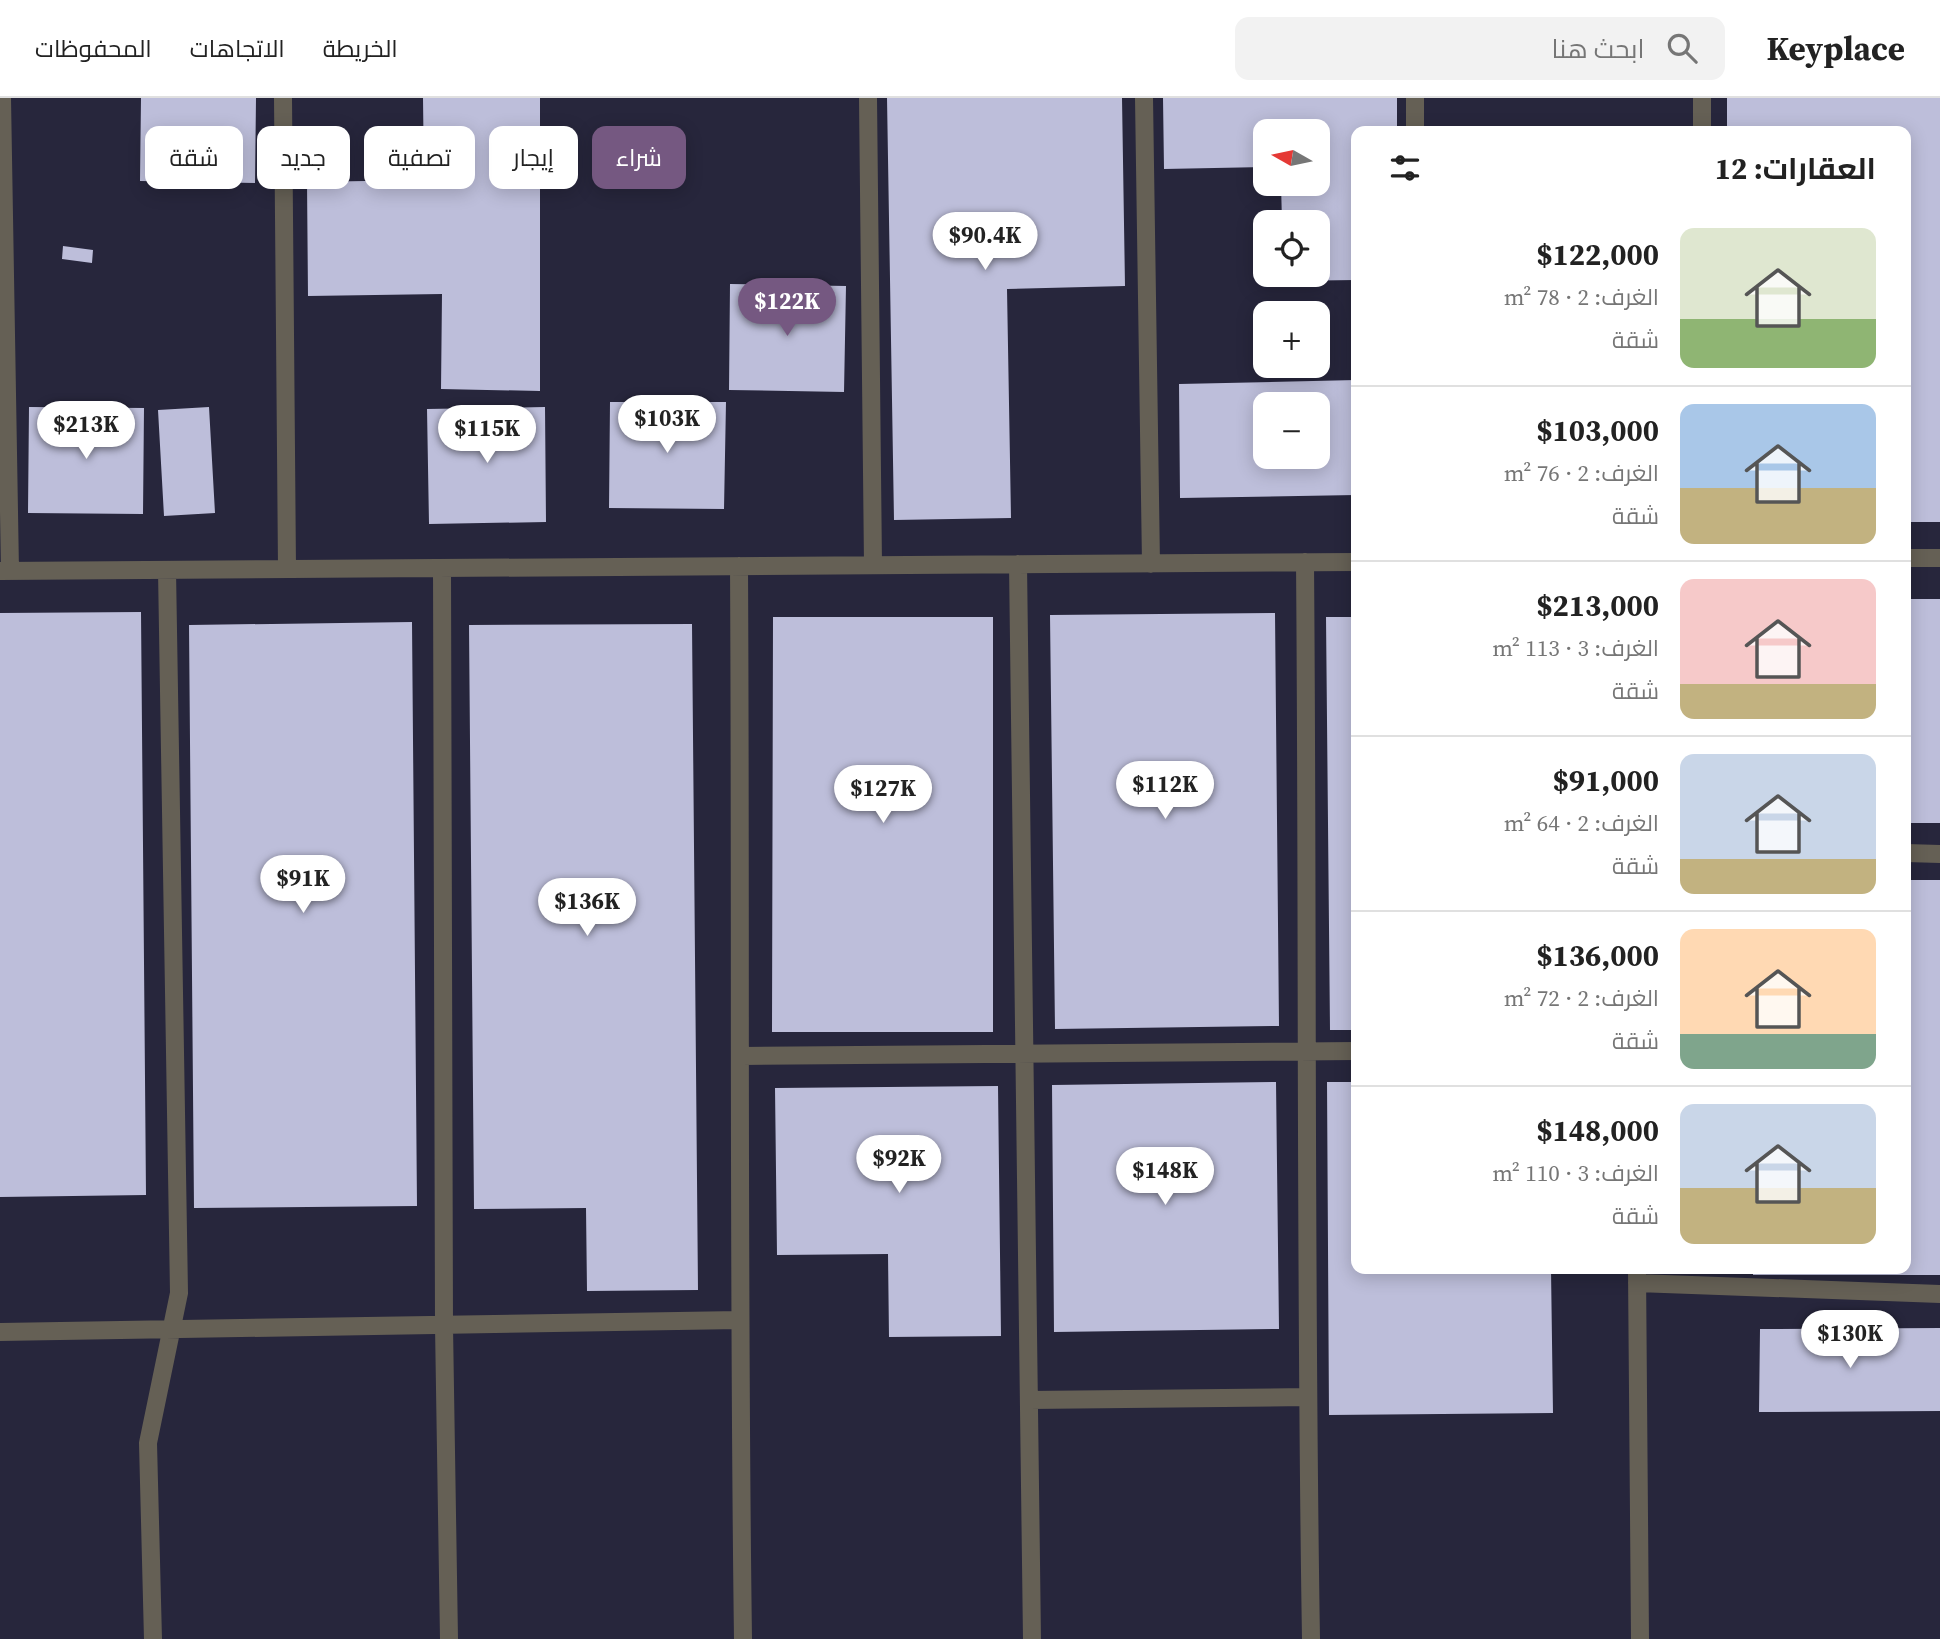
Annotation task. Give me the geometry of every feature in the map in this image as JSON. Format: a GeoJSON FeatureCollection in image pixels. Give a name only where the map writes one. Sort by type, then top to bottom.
{"type":"FeatureCollection","features":[{"type":"Feature","properties":{"kind":"street"},"geometry":{"type":"LineString","coordinates":[[2,98],[5,571],[1351,562]]}},
{"type":"Feature","properties":{"kind":"street"},"geometry":{"type":"LineString","coordinates":[[283,98],[287,569]]}},
{"type":"Feature","properties":{"kind":"street"},"geometry":{"type":"LineString","coordinates":[[868,98],[873,565]]}},
{"type":"Feature","properties":{"kind":"street"},"geometry":{"type":"LineString","coordinates":[[1144,98],[1152,564]]}},
{"type":"Feature","properties":{"kind":"street"},"geometry":{"type":"LineString","coordinates":[[1415,98],[1415,126]]}},
{"type":"Feature","properties":{"kind":"street"},"geometry":{"type":"LineString","coordinates":[[1702,98],[1702,126]]}},
{"type":"Feature","properties":{"kind":"street"},"geometry":{"type":"LineString","coordinates":[[1911,558],[1940,558]]}},
{"type":"Feature","properties":{"kind":"street"},"geometry":{"type":"LineString","coordinates":[[1305,562],[1309,1053],[1307,1397],[1311,1639]]}},
{"type":"Feature","properties":{"kind":"street"},"geometry":{"type":"LineString","coordinates":[[1018,564],[1032,1639]]}},
{"type":"Feature","properties":{"kind":"street"},"geometry":{"type":"LineString","coordinates":[[739,566],[739,1320],[743,1639]]}},
{"type":"Feature","properties":{"kind":"street"},"geometry":{"type":"LineString","coordinates":[[442,568],[444,1326],[449,1639]]}},
{"type":"Feature","properties":{"kind":"street"},"geometry":{"type":"LineString","coordinates":[[153,1639],[148,1443],[179,1293],[167,570]]}},
{"type":"Feature","properties":{"kind":"street"},"geometry":{"type":"LineString","coordinates":[[1911,853],[1940,854]]}},
{"type":"Feature","properties":{"kind":"street"},"geometry":{"type":"LineString","coordinates":[[741,1056],[1351,1051]]}},
{"type":"Feature","properties":{"kind":"street"},"geometry":{"type":"LineString","coordinates":[[1640,1639],[1637,1276],[1940,1294]]}},
{"type":"Feature","properties":{"kind":"street"},"geometry":{"type":"LineString","coordinates":[[0,1332],[739,1320]]}},
{"type":"Feature","properties":{"kind":"street"},"geometry":{"type":"LineString","coordinates":[[1029,1400],[1307,1397]]}},
{"type":"Feature","properties":{"kind":"building"},"geometry":{"type":"Polygon","coordinates":[[[141,98],[256,98],[255,183],[243,183],[243,126],[145,126],[145,181],[140,181],[141,98]]]}},
{"type":"Feature","properties":{"kind":"building"},"geometry":{"type":"Polygon","coordinates":[[[423,98],[540,98],[540,126],[489,126],[489,189],[540,189],[540,391],[441,389],[442,294],[308,296],[307,189],[350,189],[350,181],[364,181],[364,189],[475,189],[475,126],[423,126],[423,98]]]}},
{"type":"Feature","properties":{"kind":"building"},"geometry":{"type":"Polygon","coordinates":[[[887,98],[1122,98],[1125,286],[1007,289],[1011,518],[894,520],[887,98]]]}},
{"type":"Feature","properties":{"kind":"building"},"geometry":{"type":"Polygon","coordinates":[[[1163,98],[1397,98],[1397,126],[1351,126],[1351,280],[1330,280],[1330,210],[1282,210],[1281,196],[1330,196],[1330,119],[1253,119],[1253,167],[1164,169],[1163,98]]]}},
{"type":"Feature","properties":{"kind":"building"},"geometry":{"type":"Polygon","coordinates":[[[1727,98],[1940,98],[1940,522],[1911,522],[1911,126],[1727,126],[1727,98]]]}},
{"type":"Feature","properties":{"kind":"building"},"geometry":{"type":"Polygon","coordinates":[[[63,246],[93,250],[92,263],[62,259],[63,246]]]}},
{"type":"Feature","properties":{"kind":"building"},"geometry":{"type":"Polygon","coordinates":[[[730,284],[846,286],[844,392],[729,390],[730,284]]]}},
{"type":"Feature","properties":{"kind":"building"},"geometry":{"type":"Polygon","coordinates":[[[1351,380],[1351,495],[1180,498],[1179,384],[1351,380]]]}},
{"type":"Feature","properties":{"kind":"building"},"geometry":{"type":"Polygon","coordinates":[[[610,402],[726,402],[724,509],[609,508],[610,402]]]}},
{"type":"Feature","properties":{"kind":"building"},"geometry":{"type":"Polygon","coordinates":[[[29,407],[144,408],[143,514],[28,513],[29,407]]]}},
{"type":"Feature","properties":{"kind":"building"},"geometry":{"type":"Polygon","coordinates":[[[209,407],[215,513],[164,516],[158,410],[209,407]]]}},
{"type":"Feature","properties":{"kind":"building"},"geometry":{"type":"Polygon","coordinates":[[[545,407],[546,522],[429,524],[427,409],[545,407]]]}},
{"type":"Feature","properties":{"kind":"building"},"geometry":{"type":"Polygon","coordinates":[[[1911,599],[1940,599],[1940,823],[1911,823],[1911,599]]]}},
{"type":"Feature","properties":{"kind":"building"},"geometry":{"type":"Polygon","coordinates":[[[141,612],[146,1195],[0,1197],[0,613],[141,612]]]}},
{"type":"Feature","properties":{"kind":"building"},"geometry":{"type":"Polygon","coordinates":[[[1275,613],[1279,1026],[1055,1029],[1050,615],[1275,613]]]}},
{"type":"Feature","properties":{"kind":"building"},"geometry":{"type":"Polygon","coordinates":[[[773,617],[993,617],[993,1032],[772,1032],[773,617]]]}},
{"type":"Feature","properties":{"kind":"building"},"geometry":{"type":"Polygon","coordinates":[[[1326,617],[1351,617],[1351,1030],[1330,1030],[1326,617]]]}},
{"type":"Feature","properties":{"kind":"building"},"geometry":{"type":"Polygon","coordinates":[[[412,622],[417,1206],[194,1208],[189,625],[412,622]]]}},
{"type":"Feature","properties":{"kind":"building"},"geometry":{"type":"Polygon","coordinates":[[[692,624],[698,1290],[587,1291],[586,1208],[474,1209],[469,625],[692,624]]]}},
{"type":"Feature","properties":{"kind":"building"},"geometry":{"type":"Polygon","coordinates":[[[1911,880],[1940,880],[1940,1275],[1753,1275],[1911,1274],[1911,880]]]}},
{"type":"Feature","properties":{"kind":"building"},"geometry":{"type":"Polygon","coordinates":[[[1276,1082],[1279,1329],[1054,1332],[1052,1085],[1276,1082]]]}},
{"type":"Feature","properties":{"kind":"building"},"geometry":{"type":"Polygon","coordinates":[[[1327,1082],[1351,1082],[1351,1274],[1551,1274],[1553,1413],[1329,1415],[1327,1082]]]}},
{"type":"Feature","properties":{"kind":"building"},"geometry":{"type":"Polygon","coordinates":[[[998,1086],[1001,1336],[889,1337],[888,1254],[777,1255],[775,1088],[998,1086]]]}},
{"type":"Feature","properties":{"kind":"building"},"geometry":{"type":"Polygon","coordinates":[[[1940,1328],[1940,1411],[1759,1412],[1760,1329],[1940,1328]]]}}]}
